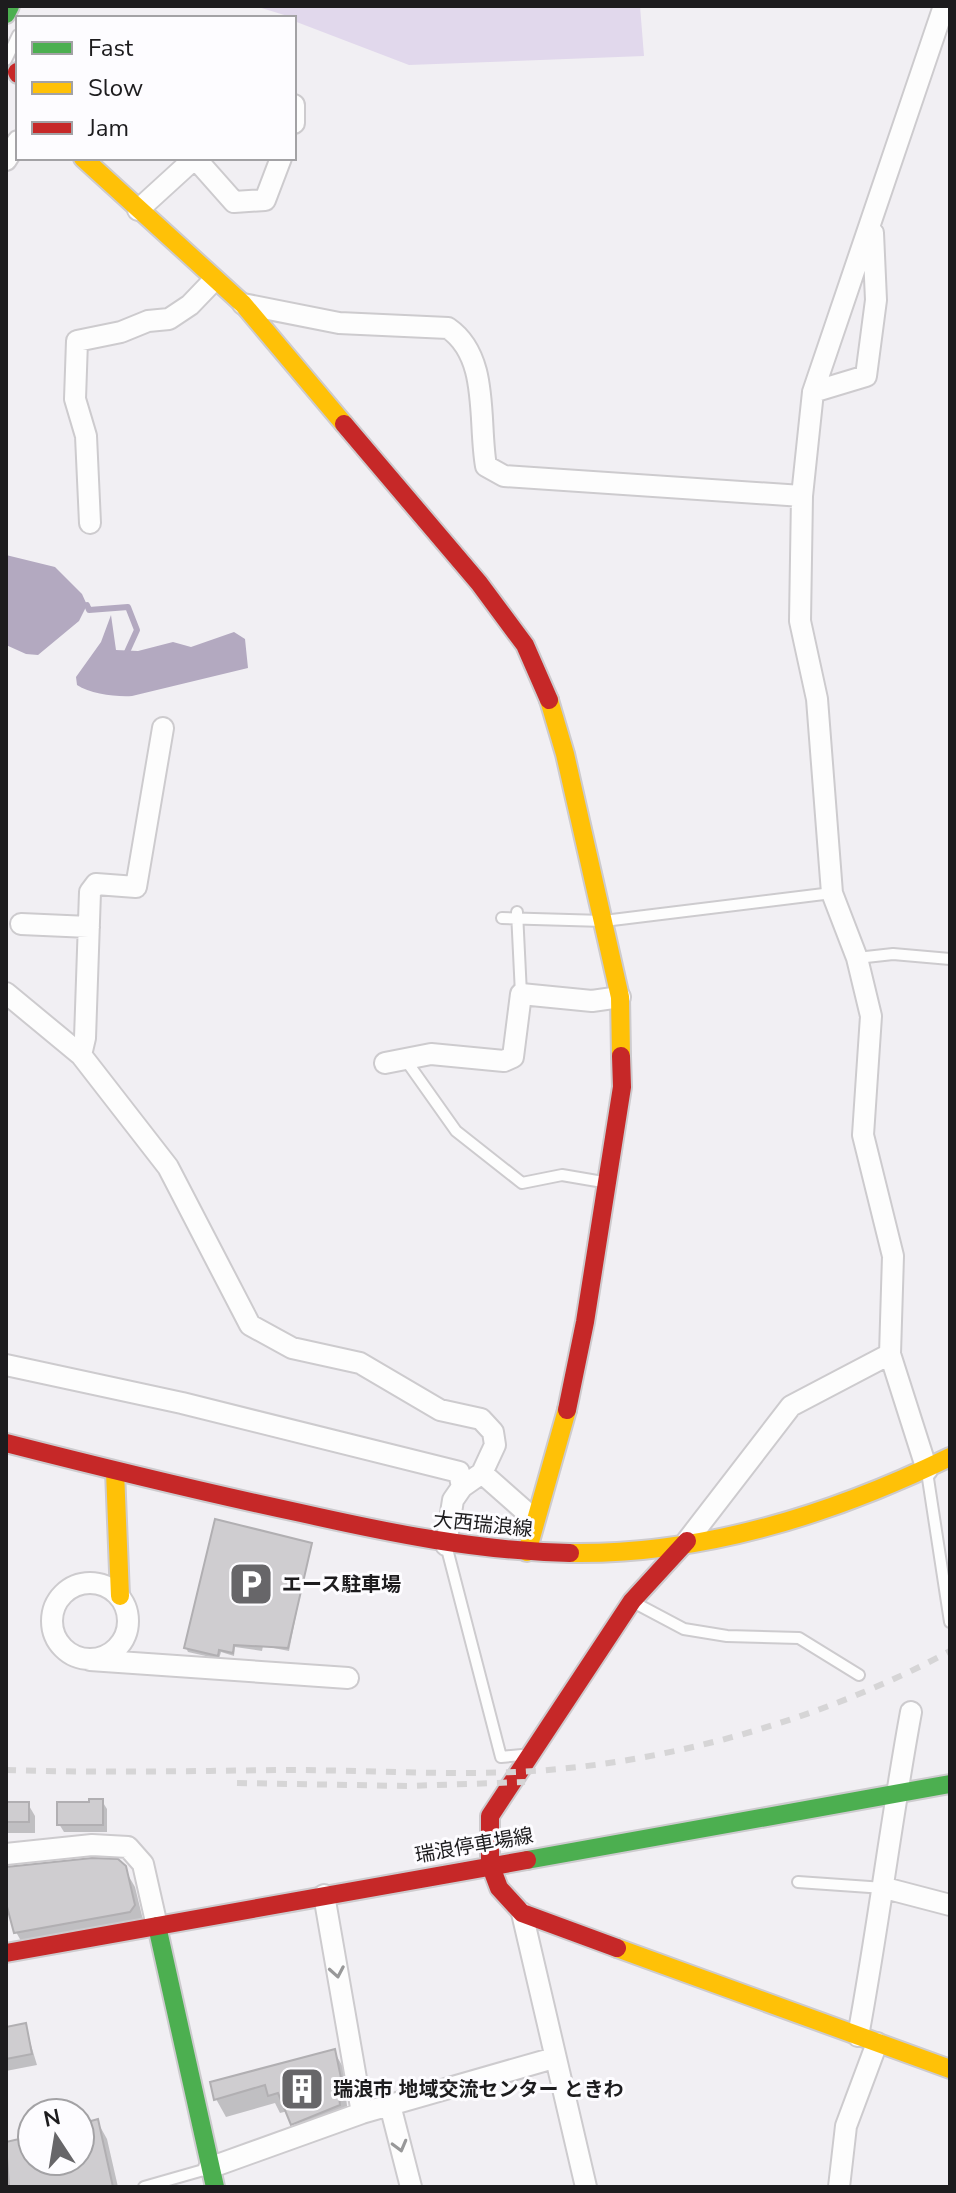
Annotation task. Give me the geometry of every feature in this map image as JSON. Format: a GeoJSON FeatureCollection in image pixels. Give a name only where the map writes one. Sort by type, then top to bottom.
{"type":"FeatureCollection","features":[{"type":"Feature","properties":{"kind":"main road"},"geometry":{"type":"LineString","coordinates":[[6,14],[10,6]]}},
{"type":"Feature","properties":{"kind":"main road"},"geometry":{"type":"LineString","coordinates":[[85,160],[243,304],[479,583],[525,645],[545,687],[565,754],[620,997],[622,1087],[609,1183],[566,1414],[527,1552]]}},
{"type":"Feature","properties":{"kind":"main road","name":"大西瑞浪線"},"geometry":{"type":"LineString","coordinates":[[6,1443],[115,1471],[446,1545],[527,1552],[624,1550],[687,1541],[802,1517],[927,1470],[950,1457]]}},
{"type":"Feature","properties":{"kind":"main road"},"geometry":{"type":"LineString","coordinates":[[115,1471],[120,1596]]}},
{"type":"Feature","properties":{"kind":"main road"},"geometry":{"type":"LineString","coordinates":[[687,1541],[632,1601],[490,1816],[490,1864],[499,1888],[522,1913],[950,2069]]}},
{"type":"Feature","properties":{"kind":"main road","name":"瑞浪停車場線"},"geometry":{"type":"LineString","coordinates":[[6,1953],[897,1791],[950,1784]]}},
{"type":"Feature","properties":{"kind":"main road"},"geometry":{"type":"LineString","coordinates":[[157,1926],[212,2178]]}},
{"type":"Feature","properties":{"kind":"street"},"geometry":{"type":"LineString","coordinates":[[927,1470],[890,1354],[893,1256],[863,1135],[871,1016],[857,958],[832,893],[817,699],[800,621],[802,496],[813,392],[944,6]]}},
{"type":"Feature","properties":{"kind":"street"},"geometry":{"type":"LineString","coordinates":[[138,210],[193,160]]}},
{"type":"Feature","properties":{"kind":"street"},"geometry":{"type":"LineString","coordinates":[[197,160],[234,202],[265,200],[280,160]]}},
{"type":"Feature","properties":{"kind":"street"},"geometry":{"type":"LineString","coordinates":[[813,392],[866,376],[876,300],[873,218]]}},
{"type":"Feature","properties":{"kind":"street"},"geometry":{"type":"LineString","coordinates":[[90,523],[86,436],[75,399],[77,341],[121,332],[148,321],[169,319],[190,305],[214,280]]}},
{"type":"Feature","properties":{"kind":"street"},"geometry":{"type":"LineString","coordinates":[[243,304],[339,323],[448,328],[461,337],[473,356],[486,466],[504,476],[802,496]]}},
{"type":"Feature","properties":{"kind":"street"},"geometry":{"type":"LineString","coordinates":[[81,1055],[85,1038],[90,892],[96,884],[136,887],[163,728]]}},
{"type":"Feature","properties":{"kind":"street"},"geometry":{"type":"LineString","coordinates":[[21,924],[89,927]]}},
{"type":"Feature","properties":{"kind":"street"},"geometry":{"type":"LineString","coordinates":[[6,993],[81,1055],[168,1167],[250,1325],[292,1348],[360,1363],[440,1410],[481,1419],[493,1432],[495,1445],[482,1473],[462,1487],[453,1500],[446,1545]]}},
{"type":"Feature","properties":{"kind":"street"},"geometry":{"type":"LineString","coordinates":[[395,1061],[431,1054],[504,1061],[513,1057],[521,994],[592,1001],[620,997]]}},
{"type":"Feature","properties":{"kind":"street"},"geometry":{"type":"LineString","coordinates":[[687,1541],[791,1406],[890,1354]]}},
{"type":"Feature","properties":{"kind":"street"},"geometry":{"type":"LineString","coordinates":[[6,1365],[182,1403],[459,1472],[462,1487]]}},
{"type":"Feature","properties":{"kind":"street"},"geometry":{"type":"LineString","coordinates":[[482,1473],[534,1519]]}},
{"type":"Feature","properties":{"kind":"street"},"geometry":{"type":"LineString","coordinates":[[90,1660],[113,1652],[127,1632],[129,1619],[120,1596],[98,1584],[85,1583],[62,1595],[55,1606],[53,1631],[58,1643],[67,1652],[90,1660],[348,1678]]}},
{"type":"Feature","properties":{"kind":"street"},"geometry":{"type":"LineString","coordinates":[[839,2187],[846,2126],[867,2040],[897,1791],[911,1712]]}},
{"type":"Feature","properties":{"kind":"street"},"geometry":{"type":"LineString","coordinates":[[6,1854],[92,1845],[128,1847],[143,1864],[157,1926]]}},
{"type":"Feature","properties":{"kind":"street"},"geometry":{"type":"LineString","coordinates":[[885,1888],[950,1905]]}},
{"type":"Feature","properties":{"kind":"street"},"geometry":{"type":"LineString","coordinates":[[324,1895],[362,2113]]}},
{"type":"Feature","properties":{"kind":"street"},"geometry":{"type":"LineString","coordinates":[[522,1913],[586,2187]]}},
{"type":"Feature","properties":{"kind":"street"},"geometry":{"type":"LineString","coordinates":[[212,2178],[362,2113],[554,2058]]}},
{"type":"Feature","properties":{"kind":"street"},"geometry":{"type":"LineString","coordinates":[[390,2105],[411,2187]]}},
{"type":"Feature","properties":{"kind":"lane"},"geometry":{"type":"LineString","coordinates":[[502,918],[518,916],[604,921],[832,893]]}},
{"type":"Feature","properties":{"kind":"lane"},"geometry":{"type":"LineString","coordinates":[[518,916],[521,994]]}},
{"type":"Feature","properties":{"kind":"lane"},"geometry":{"type":"LineString","coordinates":[[857,958],[893,954],[950,959]]}},
{"type":"Feature","properties":{"kind":"lane"},"geometry":{"type":"LineString","coordinates":[[395,1061],[456,1131],[522,1183],[562,1175],[609,1183]]}},
{"type":"Feature","properties":{"kind":"lane"},"geometry":{"type":"LineString","coordinates":[[927,1470],[950,1622]]}},
{"type":"Feature","properties":{"kind":"lane"},"geometry":{"type":"LineString","coordinates":[[446,1545],[501,1757],[528,1755]]}},
{"type":"Feature","properties":{"kind":"lane"},"geometry":{"type":"LineString","coordinates":[[632,1601],[684,1629],[727,1636],[799,1638],[859,1675]]}},
{"type":"Feature","properties":{"kind":"lane"},"geometry":{"type":"LineString","coordinates":[[798,1882],[885,1888]]}},
{"type":"Feature","properties":{"kind":"lane"},"geometry":{"type":"LineString","coordinates":[[144,2187],[212,2178]]}},
{"type":"Feature","properties":{"kind":"shaded area"},"geometry":{"type":"Polygon","coordinates":[[[255,6],[640,6],[644,56],[409,65],[296,22],[296,16],[255,6]]]}},
{"type":"Feature","properties":{"kind":"shaded area"},"geometry":{"type":"Polygon","coordinates":[[[6,555],[55,567],[82,594],[87,605],[79,621],[38,655],[26,654],[6,645],[6,555]]]}},
{"type":"Feature","properties":{"kind":"shaded area"},"geometry":{"type":"Polygon","coordinates":[[[111,615],[116,650],[138,651],[173,642],[191,647],[234,632],[245,639],[248,668],[132,696],[89,691],[77,685],[76,677],[101,642],[111,615]]]}},
{"type":"Feature","properties":{"kind":"building","name":"エース駐車場"},"geometry":{"type":"Polygon","coordinates":[[[215,1519],[312,1543],[288,1648],[234,1645],[233,1653],[219,1650],[218,1656],[184,1648],[215,1519]]]}},
{"type":"Feature","properties":{"kind":"building"},"geometry":{"type":"Polygon","coordinates":[[[89,1799],[103,1799],[103,1825],[57,1825],[57,1802],[89,1802],[89,1799]]]}},
{"type":"Feature","properties":{"kind":"building"},"geometry":{"type":"Polygon","coordinates":[[[6,1802],[29,1802],[29,1822],[6,1822],[6,1802]]]}},
{"type":"Feature","properties":{"kind":"building"},"geometry":{"type":"Polygon","coordinates":[[[92,1858],[118,1859],[126,1866],[135,1905],[130,1912],[14,1933],[6,1903],[6,1867],[92,1858]]]}},
{"type":"Feature","properties":{"kind":"building"},"geometry":{"type":"Polygon","coordinates":[[[26,2023],[32,2054],[6,2059],[6,2027],[26,2023]]]}},
{"type":"Feature","properties":{"kind":"building","name":"瑞浪市 地域交流センター ときわ"},"geometry":{"type":"Polygon","coordinates":[[[335,2049],[341,2078],[337,2079],[340,2105],[291,2125],[278,2093],[268,2096],[265,2085],[214,2100],[210,2082],[335,2049]]]}},
{"type":"Feature","properties":{"kind":"building"},"geometry":{"type":"Polygon","coordinates":[[[96,2120],[113,2187],[9,2187],[6,2142],[16,2140],[16,2177],[96,2177],[96,2120]]]}},
{"type":"Feature","properties":{"kind":"waterway"},"geometry":{"type":"LineString","coordinates":[[87,605],[89,610],[128,607],[137,630],[127,652]]}},
{"type":"Feature","properties":{"kind":"railway"},"geometry":{"type":"LineString","coordinates":[[6,1770],[458,1773],[570,1768],[683,1749],[795,1718],[901,1676],[950,1651]]}},
{"type":"Feature","properties":{"kind":"railway"},"geometry":{"type":"LineString","coordinates":[[237,1783],[408,1786],[525,1782]]}},
{"type":"Feature","properties":{"kind":"traffic: fast"},"geometry":{"type":"LineString","coordinates":[[6,14],[10,6]]}},
{"type":"Feature","properties":{"kind":"traffic: fast"},"geometry":{"type":"LineString","coordinates":[[527,1860],[950,1784]]}},
{"type":"Feature","properties":{"kind":"traffic: fast"},"geometry":{"type":"LineString","coordinates":[[157,1926],[215,2187]]}},
{"type":"Feature","properties":{"kind":"traffic: slow"},"geometry":{"type":"LineString","coordinates":[[85,160],[243,304],[344,424]]}},
{"type":"Feature","properties":{"kind":"traffic: slow"},"geometry":{"type":"LineString","coordinates":[[549,700],[565,754],[620,997],[621,1056]]}},
{"type":"Feature","properties":{"kind":"traffic: slow"},"geometry":{"type":"LineString","coordinates":[[527,1552],[567,1410]]}},
{"type":"Feature","properties":{"kind":"traffic: slow"},"geometry":{"type":"LineString","coordinates":[[570,1553],[669,1547],[766,1527],[860,1496],[950,1457]]}},
{"type":"Feature","properties":{"kind":"traffic: slow"},"geometry":{"type":"LineString","coordinates":[[115,1471],[120,1596]]}},
{"type":"Feature","properties":{"kind":"traffic: slow"},"geometry":{"type":"LineString","coordinates":[[617,1948],[950,2069]]}},
{"type":"Feature","properties":{"kind":"traffic: jam"},"geometry":{"type":"LineString","coordinates":[[344,424],[479,583],[525,645],[549,700]]}},
{"type":"Feature","properties":{"kind":"traffic: jam"},"geometry":{"type":"LineString","coordinates":[[567,1410],[585,1322],[622,1087],[621,1056]]}},
{"type":"Feature","properties":{"kind":"traffic: jam"},"geometry":{"type":"LineString","coordinates":[[6,1443],[227,1497],[401,1534],[502,1549],[570,1553]]}},
{"type":"Feature","properties":{"kind":"traffic: jam"},"geometry":{"type":"LineString","coordinates":[[617,1948],[522,1913],[499,1888],[490,1864],[490,1816],[632,1601],[687,1541]]}},
{"type":"Feature","properties":{"kind":"traffic: jam"},"geometry":{"type":"LineString","coordinates":[[6,1953],[527,1860]]}},
{"type":"Feature","properties":{"kind":"place","name":"エース駐車場"},"geometry":{"type":"Point","coordinates":[251,1584]}},
{"type":"Feature","properties":{"kind":"place","name":"瑞浪市 地域交流センター ときわ"},"geometry":{"type":"Point","coordinates":[302,2089]}}]}
